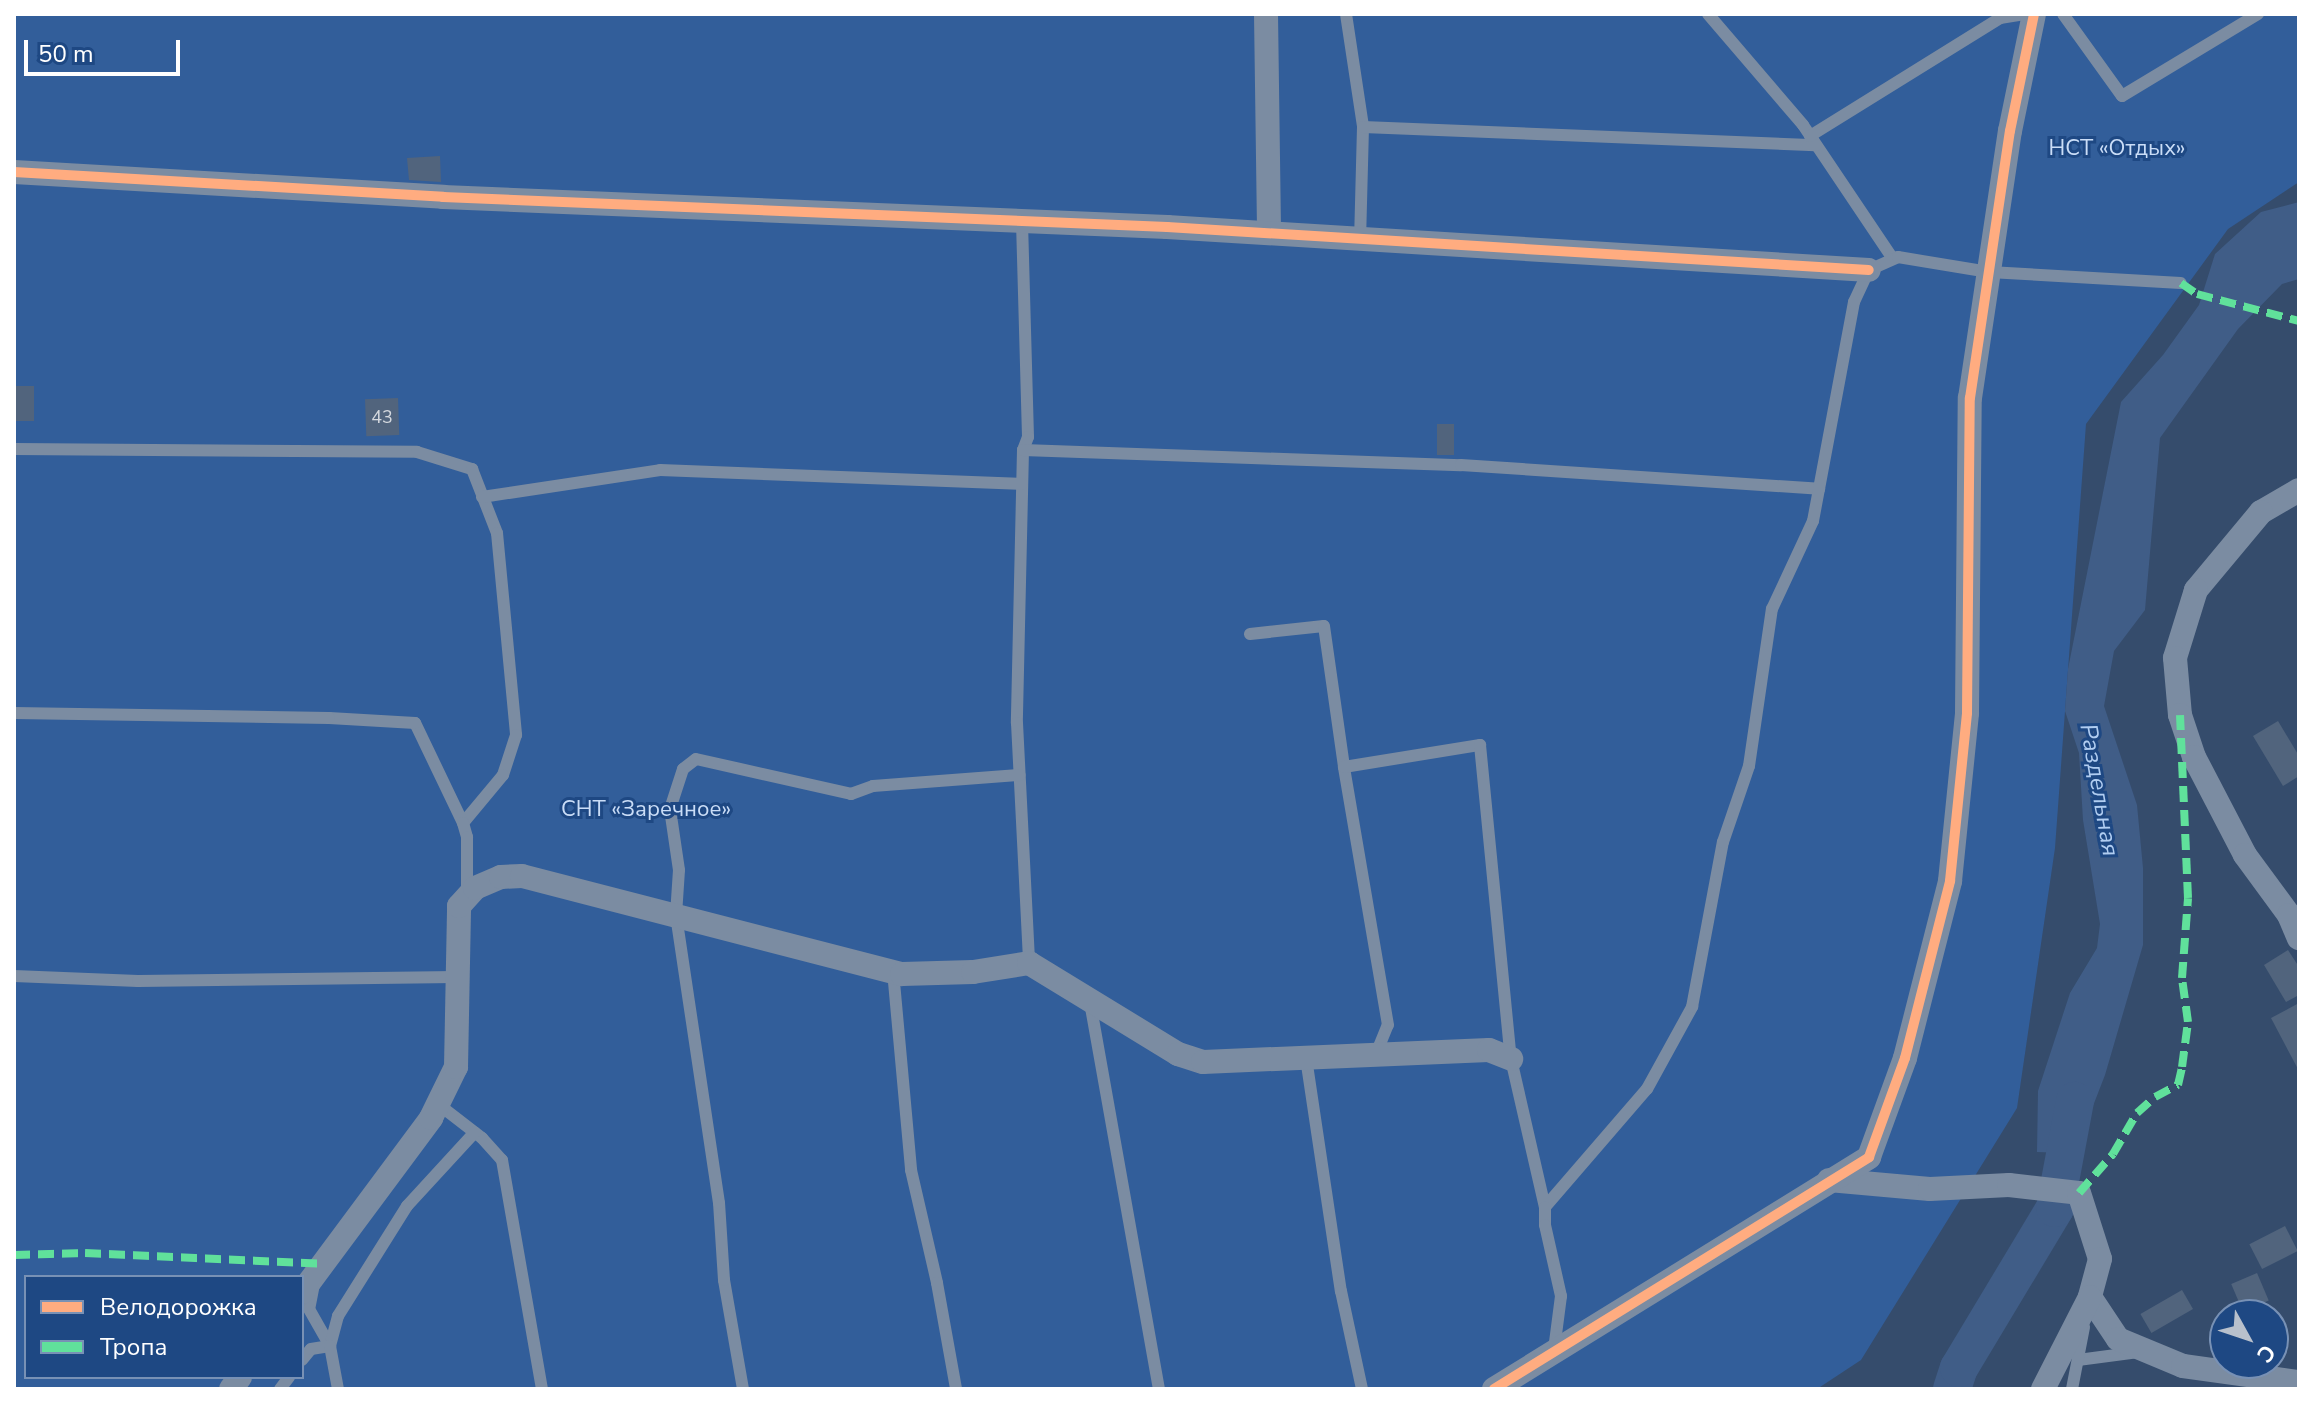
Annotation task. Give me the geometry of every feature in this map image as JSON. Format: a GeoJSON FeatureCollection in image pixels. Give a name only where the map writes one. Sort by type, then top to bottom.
{"type":"FeatureCollection","features":[{"type":"Feature","properties":{"kind":"street"},"geometry":{"type":"LineString","coordinates":[[1266,14],[1269,233]]}},
{"type":"Feature","properties":{"kind":"street"},"geometry":{"type":"LineString","coordinates":[[1494,1389],[1869,1157],[1905,1058],[1950,881],[1967,713],[1970,398],[2010,131],[2034,14]]}},
{"type":"Feature","properties":{"kind":"street"},"geometry":{"type":"LineString","coordinates":[[14,172],[443,197],[1269,233],[1869,270]]}},
{"type":"Feature","properties":{"kind":"street"},"geometry":{"type":"LineString","coordinates":[[2299,490],[2261,512],[2196,590],[2175,658],[2180,715],[2194,757],[2245,855],[2289,915],[2299,938]]}},
{"type":"Feature","properties":{"kind":"street"},"geometry":{"type":"LineString","coordinates":[[309,1283],[438,1104],[456,1067],[459,906],[475,888],[501,877],[522,876],[893,971],[973,972],[1029,963],[1178,1054],[1203,1062],[1489,1050],[1511,1059]]}},
{"type":"Feature","properties":{"kind":"street"},"geometry":{"type":"LineString","coordinates":[[1829,1180],[1930,1189],[2009,1185],[2079,1193],[2100,1259],[2090,1297],[2043,1389]]}},
{"type":"Feature","properties":{"kind":"street"},"geometry":{"type":"LineString","coordinates":[[2090,1297],[2118,1339],[2183,1366],[2299,1382]]}},
{"type":"Feature","properties":{"kind":"lane"},"geometry":{"type":"LineString","coordinates":[[1346,14],[1363,127],[1360,239]]}},
{"type":"Feature","properties":{"kind":"lane"},"geometry":{"type":"LineString","coordinates":[[1708,14],[1813,140],[1893,259]]}},
{"type":"Feature","properties":{"kind":"lane"},"geometry":{"type":"LineString","coordinates":[[1363,127],[1813,140],[2000,18],[2025,14]]}},
{"type":"Feature","properties":{"kind":"lane"},"geometry":{"type":"LineString","coordinates":[[2063,14],[2122,96],[2258,14]]}},
{"type":"Feature","properties":{"kind":"lane"},"geometry":{"type":"LineString","coordinates":[[1022,222],[1028,437],[1023,450],[1017,723],[1029,963]]}},
{"type":"Feature","properties":{"kind":"lane"},"geometry":{"type":"LineString","coordinates":[[1545,1207],[1647,1089],[1692,1007],[1723,842],[1749,766],[1772,609],[1813,521],[1854,302],[1869,270],[1893,259],[1989,272],[2181,283]]}},
{"type":"Feature","properties":{"kind":"lane"},"geometry":{"type":"LineString","coordinates":[[14,449],[417,452],[472,469],[497,533],[516,735],[503,775],[463,823]]}},
{"type":"Feature","properties":{"kind":"lane"},"geometry":{"type":"LineString","coordinates":[[1023,450],[1461,465],[1819,489]]}},
{"type":"Feature","properties":{"kind":"lane"},"geometry":{"type":"LineString","coordinates":[[482,497],[660,470],[1022,484]]}},
{"type":"Feature","properties":{"kind":"lane"},"geometry":{"type":"LineString","coordinates":[[1250,634],[1324,626],[1344,767],[1388,1025],[1376,1054]]}},
{"type":"Feature","properties":{"kind":"lane"},"geometry":{"type":"LineString","coordinates":[[14,713],[329,718],[415,723],[463,823],[467,837],[467,896]]}},
{"type":"Feature","properties":{"kind":"lane"},"geometry":{"type":"LineString","coordinates":[[1344,767],[1480,745],[1511,1059],[1545,1207],[1545,1225],[1561,1296],[1554,1352]]}},
{"type":"Feature","properties":{"kind":"lane"},"geometry":{"type":"LineString","coordinates":[[743,1389],[724,1280],[719,1203],[676,915],[679,870],[670,809],[683,769],[696,759],[851,794],[873,786],[1020,775]]}},
{"type":"Feature","properties":{"kind":"lane"},"geometry":{"type":"LineString","coordinates":[[893,971],[911,1170],[937,1283],[956,1389]]}},
{"type":"Feature","properties":{"kind":"lane"},"geometry":{"type":"LineString","coordinates":[[14,976],[138,981],[456,977]]}},
{"type":"Feature","properties":{"kind":"lane"},"geometry":{"type":"LineString","coordinates":[[1090,1000],[1159,1389]]}},
{"type":"Feature","properties":{"kind":"lane"},"geometry":{"type":"LineString","coordinates":[[1306,1058],[1341,1291],[1362,1389]]}},
{"type":"Feature","properties":{"kind":"lane"},"geometry":{"type":"LineString","coordinates":[[438,1104],[475,1132],[502,1160],[542,1389]]}},
{"type":"Feature","properties":{"kind":"lane"},"geometry":{"type":"LineString","coordinates":[[330,1346],[338,1316],[407,1206],[475,1132]]}},
{"type":"Feature","properties":{"kind":"lane"},"geometry":{"type":"LineString","coordinates":[[309,1283],[309,1309],[330,1346],[338,1389]]}},
{"type":"Feature","properties":{"kind":"lane"},"geometry":{"type":"LineString","coordinates":[[2072,1389],[2090,1297]]}},
{"type":"Feature","properties":{"kind":"lane"},"geometry":{"type":"LineString","coordinates":[[304,1358],[311,1349],[330,1346]]}},
{"type":"Feature","properties":{"kind":"lane"},"geometry":{"type":"LineString","coordinates":[[2078,1360],[2147,1351]]}},
{"type":"Feature","properties":{"kind":"green space","name":"СНТ «Заречное»"},"geometry":{"type":"Polygon","coordinates":[[[14,14],[2299,14],[2299,182],[2228,229],[2086,424],[2055,848],[2017,1108],[1861,1360],[1817,1389],[14,1389],[14,14]]]}},
{"type":"Feature","properties":{"kind":"water"},"geometry":{"type":"Polygon","coordinates":[[[2299,202],[2299,279],[2282,284],[2238,329],[2160,438],[2145,610],[2114,651],[2104,706],[2137,805],[2143,868],[2143,945],[2105,1075],[2086,1124],[2066,1153],[2037,1152],[2038,1091],[2070,993],[2097,948],[2100,924],[2083,820],[2079,753],[2065,711],[2068,669],[2121,402],[2163,355],[2199,305],[2215,254],[2261,212],[2299,202]]]}},
{"type":"Feature","properties":{"kind":"building"},"geometry":{"type":"Polygon","coordinates":[[[440,156],[441,182],[409,180],[407,158],[440,156]]]}},
{"type":"Feature","properties":{"kind":"building"},"geometry":{"type":"Polygon","coordinates":[[[14,386],[34,386],[34,421],[14,421],[14,386]]]}},
{"type":"Feature","properties":{"kind":"building"},"geometry":{"type":"Polygon","coordinates":[[[398,398],[399,435],[366,436],[365,399],[398,398]]]}},
{"type":"Feature","properties":{"kind":"building"},"geometry":{"type":"Polygon","coordinates":[[[1437,424],[1454,424],[1454,455],[1437,455],[1437,424]]]}},
{"type":"Feature","properties":{"kind":"building"},"geometry":{"type":"Polygon","coordinates":[[[2278,721],[2299,756],[2299,776],[2283,786],[2253,736],[2278,721]]]}},
{"type":"Feature","properties":{"kind":"building"},"geometry":{"type":"Polygon","coordinates":[[[2288,950],[2299,967],[2299,995],[2286,1002],[2264,965],[2288,950]]]}},
{"type":"Feature","properties":{"kind":"building"},"geometry":{"type":"Polygon","coordinates":[[[2299,1003],[2299,1071],[2271,1018],[2299,1003]]]}},
{"type":"Feature","properties":{"kind":"building"},"geometry":{"type":"Polygon","coordinates":[[[2285,1226],[2298,1251],[2262,1269],[2249,1244],[2285,1226]]]}},
{"type":"Feature","properties":{"kind":"building"},"geometry":{"type":"Polygon","coordinates":[[[2257,1273],[2268,1299],[2238,1299],[2231,1284],[2257,1273]]]}},
{"type":"Feature","properties":{"kind":"building"},"geometry":{"type":"Polygon","coordinates":[[[2182,1290],[2193,1309],[2151,1333],[2140,1314],[2182,1290]]]}},
{"type":"Feature","properties":{"kind":"waterway","name":"Раздельная"},"geometry":{"type":"LineString","coordinates":[[1952,1389],[1959,1368],[2055,1208],[2075,1101]]}},
{"type":"Feature","properties":{"kind":"marked path"},"geometry":{"type":"LineString","coordinates":[[2181,283],[2197,294],[2299,321]]}},
{"type":"Feature","properties":{"kind":"marked path"},"geometry":{"type":"LineString","coordinates":[[2079,1193],[2113,1154],[2137,1113],[2155,1097],[2178,1085],[2182,1067],[2188,1022],[2182,978],[2188,898],[2180,715]]}},
{"type":"Feature","properties":{"kind":"marked path"},"geometry":{"type":"LineString","coordinates":[[14,1255],[85,1253],[323,1264]]}},
{"type":"Feature","properties":{"kind":"cycle path"},"geometry":{"type":"LineString","coordinates":[[1494,1389],[1869,1157],[1905,1058],[1950,881],[1967,713],[1970,398],[2010,131],[2034,14]]}},
{"type":"Feature","properties":{"kind":"cycle path"},"geometry":{"type":"LineString","coordinates":[[14,172],[443,197],[1167,227],[1869,270]]}},
{"type":"Feature","properties":{"kind":"park label","name":"НСТ «Отдых»"},"geometry":{"type":"Point","coordinates":[2117,149]}}]}
